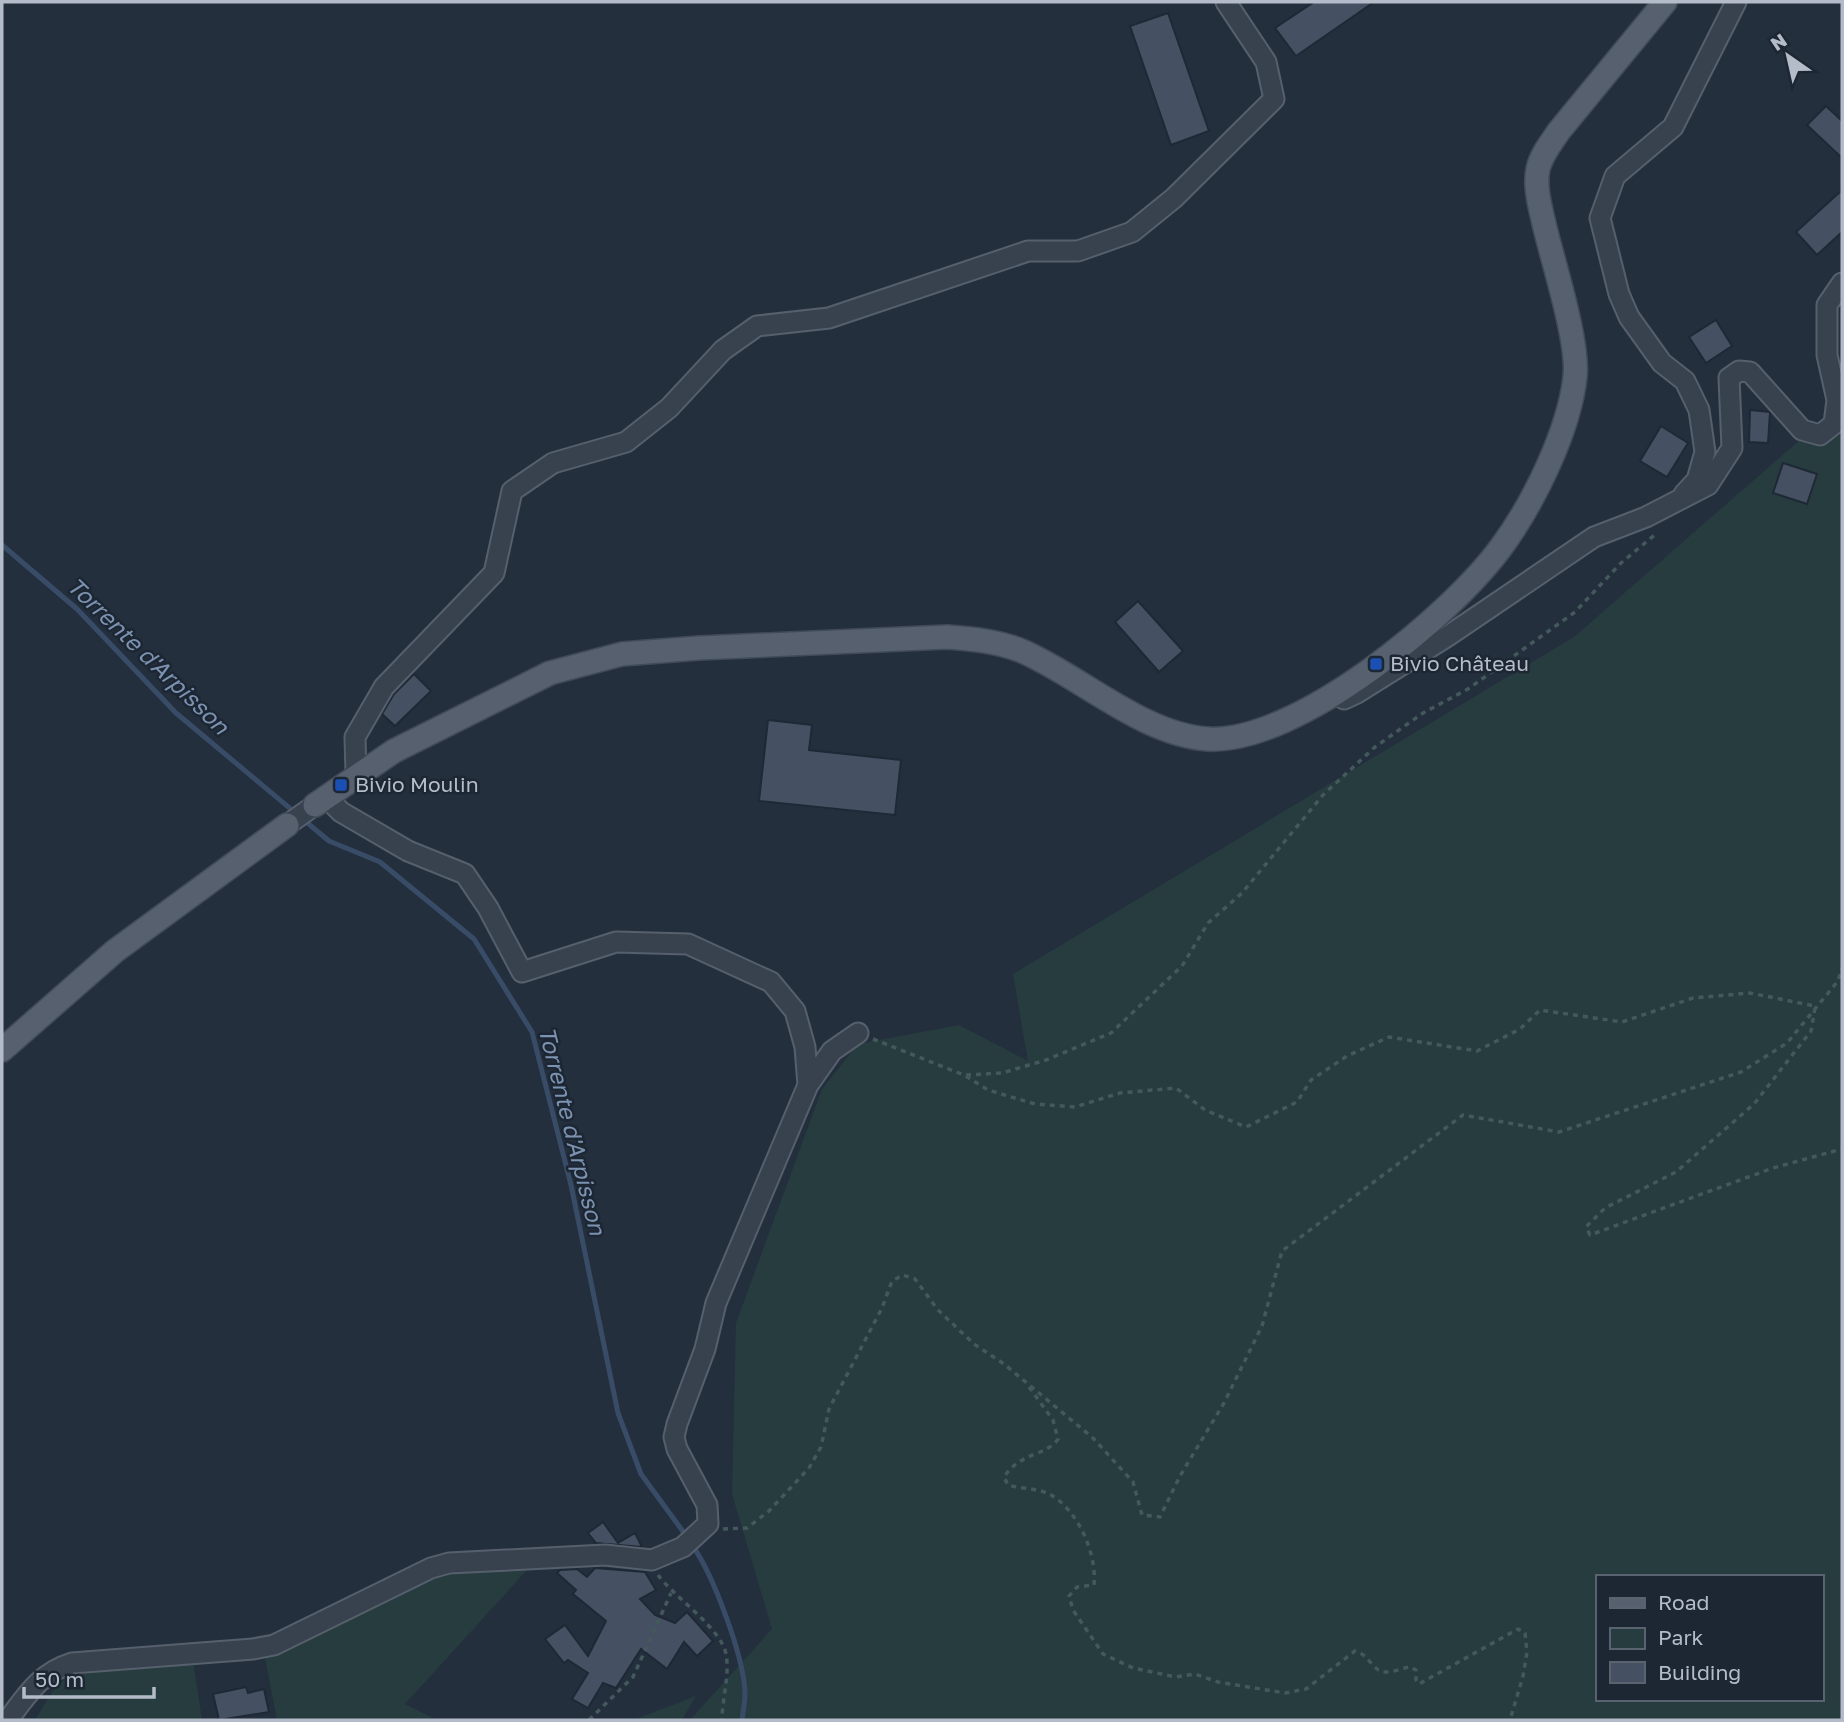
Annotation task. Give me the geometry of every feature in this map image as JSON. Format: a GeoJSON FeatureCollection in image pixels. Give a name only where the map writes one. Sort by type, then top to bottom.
{"type":"FeatureCollection","features":[{"type":"Feature","properties":{"kind":"main road"},"geometry":{"type":"LineString","coordinates":[[320,801],[394,751],[550,673],[622,654],[947,637],[985,640],[1021,651],[1146,720],[1208,739],[1246,736],[1282,724],[1335,693],[1444,608],[1501,547],[1526,506],[1547,463],[1571,407],[1576,373],[1572,342],[1539,202],[1538,170],[1546,150],[1559,131],[1665,2]]}},
{"type":"Feature","properties":{"kind":"main road"},"geometry":{"type":"LineString","coordinates":[[2,1050],[115,951],[287,825]]}},
{"type":"Feature","properties":{"kind":"street"},"geometry":{"type":"LineString","coordinates":[[356,775],[355,737],[384,687],[494,573],[512,491],[553,463],[626,442],[669,408],[723,350],[757,326],[829,318],[1028,251],[1078,251],[1132,232],[1174,198],[1274,99],[1266,62],[1226,2]]}},
{"type":"Feature","properties":{"kind":"street"},"geometry":{"type":"LineString","coordinates":[[1676,502],[1697,480],[1705,452],[1699,410],[1685,382],[1662,363],[1629,317],[1619,294],[1600,218],[1615,176],[1673,127],[1736,2]]}},
{"type":"Feature","properties":{"kind":"street"},"geometry":{"type":"LineString","coordinates":[[1335,693],[1344,699],[1357,693],[1448,636],[1594,537],[1646,517],[1708,485],[1732,448],[1729,378],[1739,371],[1751,372],[1802,430],[1820,435],[1834,424],[1837,400],[1827,355],[1826,304],[1842,283]]}},
{"type":"Feature","properties":{"kind":"street"},"geometry":{"type":"LineString","coordinates":[[287,825],[320,801],[408,851],[465,874],[488,908],[522,972],[616,942],[688,944],[771,982],[795,1011],[805,1047],[808,1085]]}},
{"type":"Feature","properties":{"kind":"street"},"geometry":{"type":"LineString","coordinates":[[8,1720],[32,1686],[58,1667],[72,1662],[253,1649],[274,1645],[431,1568],[449,1563],[605,1555],[652,1560],[683,1547],[704,1529],[707,1505],[677,1449],[674,1437],[705,1349],[716,1303],[808,1085],[832,1051],[858,1033]]}},
{"type":"Feature","properties":{"kind":"path"},"geometry":{"type":"LineString","coordinates":[[964,1075],[1013,1070],[1111,1033],[1182,965],[1208,923],[1242,893],[1323,795],[1375,747],[1423,713],[1501,667],[1576,612],[1621,563],[1664,528]]}},
{"type":"Feature","properties":{"kind":"path"},"geometry":{"type":"LineString","coordinates":[[704,1529],[747,1528],[769,1511],[809,1468],[821,1447],[829,1409],[883,1308],[892,1281],[903,1275],[915,1279],[938,1311],[974,1344],[1093,1438],[1133,1482],[1142,1514],[1160,1517],[1180,1476],[1224,1403],[1262,1326],[1282,1251],[1463,1115],[1559,1132],[1741,1072],[1787,1043],[1838,981],[1842,968]]}},
{"type":"Feature","properties":{"kind":"path"},"geometry":{"type":"LineString","coordinates":[[858,1033],[964,1075],[988,1090],[1035,1104],[1075,1107],[1120,1093],[1176,1088],[1205,1110],[1246,1127],[1297,1101],[1311,1080],[1347,1056],[1389,1037],[1478,1051],[1520,1029],[1540,1010],[1622,1022],[1692,998],[1750,993],[1815,1006]]}},
{"type":"Feature","properties":{"kind":"path"},"geometry":{"type":"LineString","coordinates":[[1815,1006],[1811,1031],[1754,1104],[1675,1172],[1605,1208],[1586,1227],[1590,1235],[1773,1168],[1842,1149]]}},
{"type":"Feature","properties":{"kind":"path"},"geometry":{"type":"LineString","coordinates":[[1028,1384],[1053,1420],[1058,1439],[1053,1447],[1016,1462],[1004,1477],[1008,1485],[1049,1494],[1070,1511],[1083,1535],[1094,1566],[1095,1579],[1094,1585],[1077,1587],[1069,1597],[1073,1610],[1103,1654],[1133,1668],[1176,1676],[1195,1674],[1218,1682],[1285,1693],[1306,1689],[1355,1651],[1368,1658],[1378,1670],[1387,1672],[1410,1667],[1416,1670],[1419,1684],[1518,1629],[1525,1633],[1527,1651],[1510,1720]]}},
{"type":"Feature","properties":{"kind":"path"},"geometry":{"type":"LineString","coordinates":[[589,1720],[632,1677],[671,1593],[705,1620],[721,1639],[726,1654],[722,1720]]}},
{"type":"Feature","properties":{"kind":"green space"},"geometry":{"type":"Polygon","coordinates":[[[1842,403],[1842,1720],[690,1720],[772,1629],[732,1494],[736,1323],[822,1089],[858,1044],[959,1025],[1028,1061],[1013,974],[1574,637],[1842,403]]]}},
{"type":"Feature","properties":{"kind":"green space"},"geometry":{"type":"Polygon","coordinates":[[[527,1570],[405,1704],[437,1720],[277,1720],[265,1658],[445,1574],[527,1570]]]}},
{"type":"Feature","properties":{"kind":"green space"},"geometry":{"type":"Polygon","coordinates":[[[193,1661],[202,1720],[35,1720],[55,1687],[76,1671],[193,1661]]]}},
{"type":"Feature","properties":{"kind":"green space"},"geometry":{"type":"Polygon","coordinates":[[[696,1696],[682,1720],[633,1720],[696,1696]]]}},
{"type":"Feature","properties":{"kind":"building"},"geometry":{"type":"Polygon","coordinates":[[[1314,2],[1374,2],[1296,56],[1275,28],[1314,2]]]}},
{"type":"Feature","properties":{"kind":"building"},"geometry":{"type":"Polygon","coordinates":[[[1168,13],[1209,131],[1171,145],[1130,26],[1168,13]]]}},
{"type":"Feature","properties":{"kind":"building"},"geometry":{"type":"Polygon","coordinates":[[[1826,106],[1842,121],[1842,158],[1807,125],[1826,106]]]}},
{"type":"Feature","properties":{"kind":"building"},"geometry":{"type":"Polygon","coordinates":[[[1842,190],[1842,232],[1817,255],[1796,232],[1842,190]]]}},
{"type":"Feature","properties":{"kind":"building"},"geometry":{"type":"Polygon","coordinates":[[[1716,320],[1732,346],[1706,363],[1689,337],[1716,320]]]}},
{"type":"Feature","properties":{"kind":"building"},"geometry":{"type":"Polygon","coordinates":[[[1750,410],[1770,412],[1768,443],[1749,442],[1750,410]]]}},
{"type":"Feature","properties":{"kind":"building"},"geometry":{"type":"Polygon","coordinates":[[[1661,426],[1688,443],[1667,477],[1640,461],[1661,426]]]}},
{"type":"Feature","properties":{"kind":"building"},"geometry":{"type":"Polygon","coordinates":[[[1783,463],[1817,474],[1807,504],[1773,493],[1783,463]]]}},
{"type":"Feature","properties":{"kind":"building"},"geometry":{"type":"Polygon","coordinates":[[[1138,601],[1183,651],[1159,672],[1115,622],[1138,601]]]}},
{"type":"Feature","properties":{"kind":"building"},"geometry":{"type":"Polygon","coordinates":[[[414,674],[431,691],[395,726],[382,714],[394,694],[414,674]]]}},
{"type":"Feature","properties":{"kind":"building"},"geometry":{"type":"Polygon","coordinates":[[[768,720],[812,725],[809,750],[901,760],[895,815],[759,801],[768,720]]]}},
{"type":"Feature","properties":{"kind":"building"},"geometry":{"type":"Polygon","coordinates":[[[603,1522],[618,1543],[635,1533],[642,1547],[596,1543],[588,1533],[603,1522]]]}},
{"type":"Feature","properties":{"kind":"building"},"geometry":{"type":"Polygon","coordinates":[[[595,1568],[645,1572],[656,1590],[640,1599],[655,1615],[675,1623],[687,1612],[713,1641],[697,1656],[684,1642],[667,1669],[641,1649],[616,1688],[603,1683],[588,1708],[572,1699],[588,1673],[568,1660],[564,1663],[545,1639],[565,1625],[588,1656],[606,1621],[573,1594],[576,1590],[557,1573],[560,1570],[577,1569],[587,1577],[595,1568]]]}},
{"type":"Feature","properties":{"kind":"building"},"geometry":{"type":"Polygon","coordinates":[[[246,1687],[248,1693],[264,1689],[269,1712],[219,1720],[213,1694],[246,1687]]]}},
{"type":"Feature","properties":{"kind":"waterway","name":"Torrente d'Arpisson"},"geometry":{"type":"LineString","coordinates":[[2,545],[77,609],[176,713],[329,841],[380,862],[474,939],[532,1032],[571,1185],[618,1413],[641,1474],[687,1537]]}},
{"type":"Feature","properties":{"kind":"waterway","name":"Torrente d'Arpisson"},"geometry":{"type":"LineString","coordinates":[[692,1545],[709,1575],[733,1638],[745,1693],[742,1720]]}},
{"type":"Feature","properties":{"kind":"place","name":"Bivio Château"},"geometry":{"type":"Point","coordinates":[1376,664]}},
{"type":"Feature","properties":{"kind":"place","name":"Bivio Moulin"},"geometry":{"type":"Point","coordinates":[341,785]}}]}
